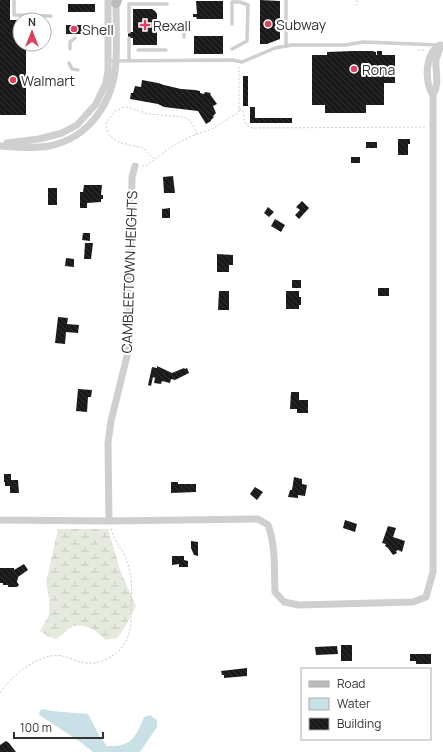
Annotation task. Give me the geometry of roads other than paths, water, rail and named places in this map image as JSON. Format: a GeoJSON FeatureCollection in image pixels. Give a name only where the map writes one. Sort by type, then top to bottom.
{"type":"FeatureCollection","features":[{"type":"Feature","properties":{"kind":"street"},"geometry":{"type":"LineString","coordinates":[[0,145],[39,139],[62,133],[77,125],[96,104],[106,83],[114,1]]}},
{"type":"Feature","properties":{"kind":"street"},"geometry":{"type":"LineString","coordinates":[[0,145],[33,148],[50,146],[72,137],[83,130],[98,116],[105,105],[114,78],[116,62],[114,1]]}},
{"type":"Feature","properties":{"kind":"street"},"geometry":{"type":"LineString","coordinates":[[0,520],[258,519],[268,525],[271,531],[274,550],[275,592],[284,602],[299,605],[413,602],[426,597],[433,572],[433,95],[428,82],[428,70],[429,60],[435,48],[441,45]]}},
{"type":"Feature","properties":{"kind":"street","name":"CAMBLEETOWN HEIGHTS"},"geometry":{"type":"LineString","coordinates":[[110,520],[108,443],[111,421],[129,348],[132,177],[135,166]]}},
{"type":"Feature","properties":{"kind":"lane"},"geometry":{"type":"LineString","coordinates":[[14,0],[14,12]]}},
{"type":"Feature","properties":{"kind":"lane"},"geometry":{"type":"LineString","coordinates":[[286,0],[286,46]]}},
{"type":"Feature","properties":{"kind":"lane"},"geometry":{"type":"LineString","coordinates":[[232,24],[232,2],[240,2],[248,5],[247,41],[232,49]]}},
{"type":"Feature","properties":{"kind":"lane"},"geometry":{"type":"LineString","coordinates":[[129,32],[129,4],[168,4]]}},
{"type":"Feature","properties":{"kind":"lane"},"geometry":{"type":"LineString","coordinates":[[184,23],[184,37]]}},
{"type":"Feature","properties":{"kind":"lane"},"geometry":{"type":"LineString","coordinates":[[70,49],[70,42],[75,38]]}},
{"type":"Feature","properties":{"kind":"lane"},"geometry":{"type":"LineString","coordinates":[[129,38],[129,61]]}},
{"type":"Feature","properties":{"kind":"lane"},"geometry":{"type":"LineString","coordinates":[[108,61],[232,60],[242,62],[270,50],[286,46],[345,45],[363,42],[441,45]]}},
{"type":"Feature","properties":{"kind":"lane"},"geometry":{"type":"LineString","coordinates":[[138,50],[166,50]]}},
{"type":"Feature","properties":{"kind":"lane"},"geometry":{"type":"LineString","coordinates":[[70,63],[70,68],[78,70]]}},
{"type":"Feature","properties":{"kind":"water"},"geometry":{"type":"Polygon","coordinates":[[[45,709],[51,711],[88,714],[100,737],[107,746],[122,745],[132,740],[144,717],[150,715],[157,720],[157,727],[140,752],[93,752],[39,715],[40,710],[45,709]]]}},
{"type":"Feature","properties":{"kind":"place","name":"Subway"},"geometry":{"type":"Point","coordinates":[268,24]}},
{"type":"Feature","properties":{"kind":"place","name":"Rexall"},"geometry":{"type":"Point","coordinates":[145,25]}},
{"type":"Feature","properties":{"kind":"place","name":"Shell"},"geometry":{"type":"Point","coordinates":[74,29]}},
{"type":"Feature","properties":{"kind":"place","name":"Rona"},"geometry":{"type":"Point","coordinates":[354,69]}},
{"type":"Feature","properties":{"kind":"place","name":"Walmart"},"geometry":{"type":"Point","coordinates":[13,80]}}]}
